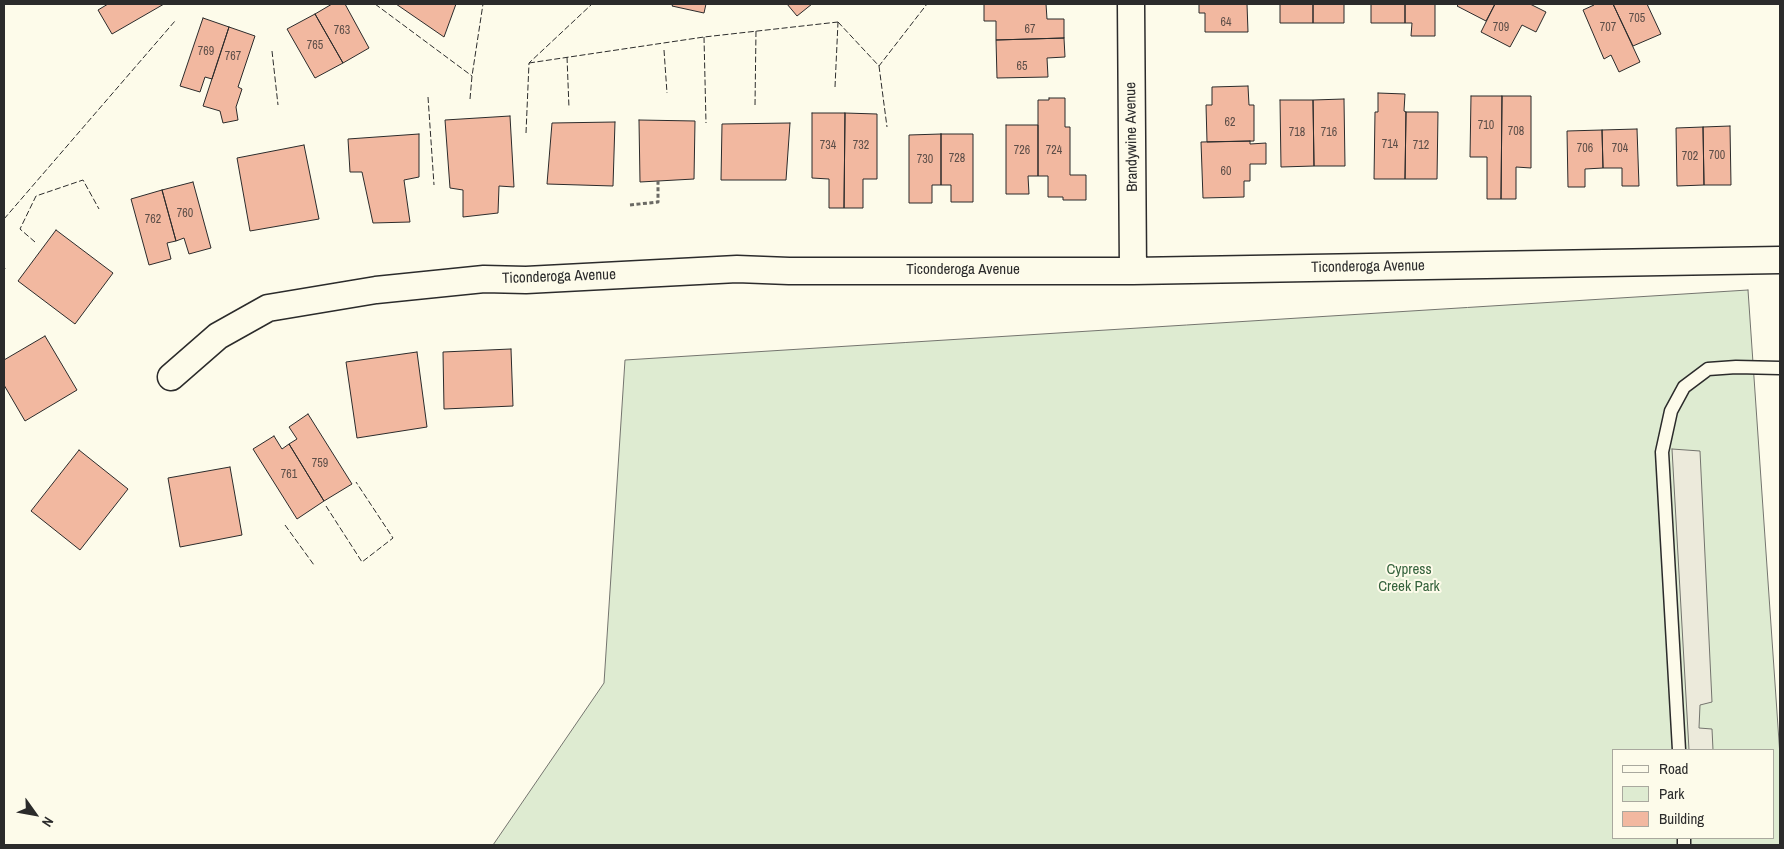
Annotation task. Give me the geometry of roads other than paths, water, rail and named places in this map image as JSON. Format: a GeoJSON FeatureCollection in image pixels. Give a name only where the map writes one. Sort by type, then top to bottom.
{"type":"FeatureCollection","features":[{"type":"Feature","properties":{"kind":"street","name":"Brandywine Avenue"},"geometry":{"type":"LineString","coordinates":[[1131,4],[1133,271]]}},
{"type":"Feature","properties":{"kind":"street","name":"Ticonderoga Avenue"},"geometry":{"type":"LineString","coordinates":[[171,377],[218,336],[268,308],[383,289],[484,279],[526,280],[737,269],[789,271],[1133,271],[1780,260]]}},
{"type":"Feature","properties":{"kind":"lane"},"geometry":{"type":"LineString","coordinates":[[1679,749],[1662,452],[1671,411],[1684,387],[1708,368],[1736,366],[1780,368]]}},
{"type":"Feature","properties":{"kind":"park label","name":"Cypress Creek Park"},"geometry":{"type":"Point","coordinates":[1409,578]}}]}
